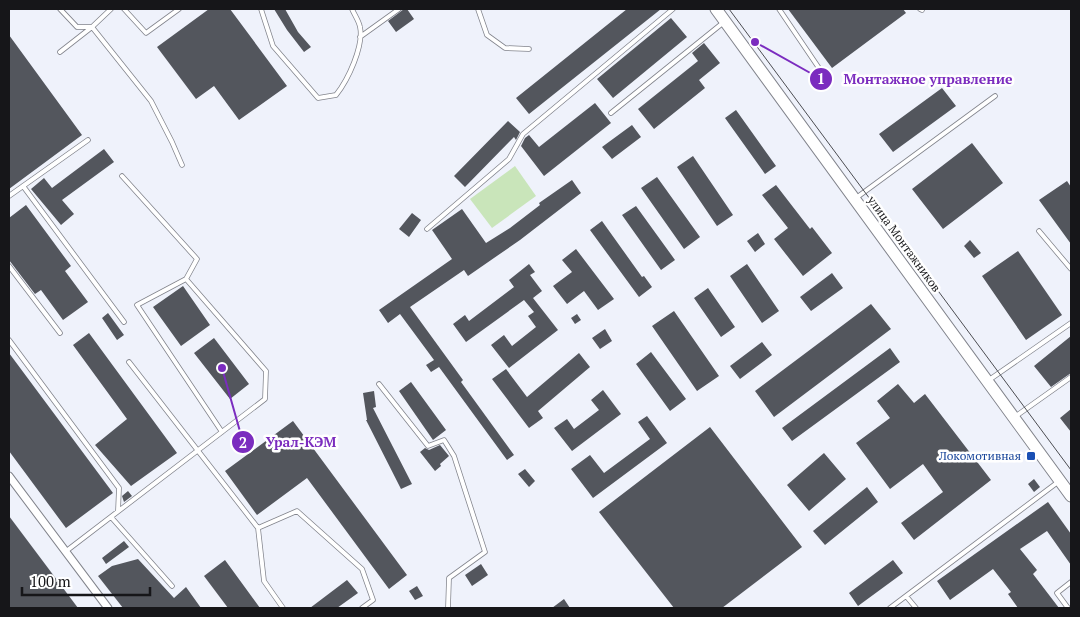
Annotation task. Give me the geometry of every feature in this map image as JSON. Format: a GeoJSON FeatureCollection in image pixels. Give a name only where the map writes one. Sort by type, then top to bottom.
{"type":"FeatureCollection","features":[{"type":"Feature","properties":{"kind":"main road","name":"улица Монтажников"},"geometry":{"type":"LineString","coordinates":[[716,9],[1071,496]]}},
{"type":"Feature","properties":{"kind":"street"},"geometry":{"type":"LineString","coordinates":[[9,476],[108,608]]}},
{"type":"Feature","properties":{"kind":"lane"},"geometry":{"type":"LineString","coordinates":[[60,9],[76,27],[92,27]]}},
{"type":"Feature","properties":{"kind":"lane"},"geometry":{"type":"LineString","coordinates":[[60,52],[92,27],[110,9]]}},
{"type":"Feature","properties":{"kind":"lane"},"geometry":{"type":"LineString","coordinates":[[124,9],[146,33],[179,9]]}},
{"type":"Feature","properties":{"kind":"lane"},"geometry":{"type":"LineString","coordinates":[[261,9],[274,46],[318,98],[336,96],[343,86],[360,46],[360,26],[352,9]]}},
{"type":"Feature","properties":{"kind":"lane"},"geometry":{"type":"LineString","coordinates":[[360,38],[399,9]]}},
{"type":"Feature","properties":{"kind":"lane"},"geometry":{"type":"LineString","coordinates":[[478,9],[487,35],[505,48],[529,49]]}},
{"type":"Feature","properties":{"kind":"lane"},"geometry":{"type":"LineString","coordinates":[[428,229],[509,159],[523,134],[673,9]]}},
{"type":"Feature","properties":{"kind":"lane"},"geometry":{"type":"LineString","coordinates":[[780,9],[824,74]]}},
{"type":"Feature","properties":{"kind":"lane"},"geometry":{"type":"LineString","coordinates":[[611,113],[725,21]]}},
{"type":"Feature","properties":{"kind":"lane"},"geometry":{"type":"LineString","coordinates":[[92,27],[151,101],[182,165]]}},
{"type":"Feature","properties":{"kind":"lane"},"geometry":{"type":"LineString","coordinates":[[854,199],[995,96]]}},
{"type":"Feature","properties":{"kind":"lane"},"geometry":{"type":"LineString","coordinates":[[9,196],[88,140]]}},
{"type":"Feature","properties":{"kind":"lane"},"geometry":{"type":"LineString","coordinates":[[122,176],[196,259],[186,279],[137,305],[222,432]]}},
{"type":"Feature","properties":{"kind":"lane"},"geometry":{"type":"LineString","coordinates":[[23,186],[124,322]]}},
{"type":"Feature","properties":{"kind":"lane"},"geometry":{"type":"LineString","coordinates":[[1039,231],[1071,269]]}},
{"type":"Feature","properties":{"kind":"lane"},"geometry":{"type":"LineString","coordinates":[[9,266],[60,334]]}},
{"type":"Feature","properties":{"kind":"lane"},"geometry":{"type":"LineString","coordinates":[[65,552],[264,399],[266,371],[186,279]]}},
{"type":"Feature","properties":{"kind":"lane"},"geometry":{"type":"LineString","coordinates":[[987,382],[1071,323]]}},
{"type":"Feature","properties":{"kind":"lane"},"geometry":{"type":"LineString","coordinates":[[9,340],[119,488],[118,511]]}},
{"type":"Feature","properties":{"kind":"lane"},"geometry":{"type":"LineString","coordinates":[[129,362],[258,528],[264,581],[282,608]]}},
{"type":"Feature","properties":{"kind":"lane"},"geometry":{"type":"LineString","coordinates":[[1014,418],[1071,377]]}},
{"type":"Feature","properties":{"kind":"lane"},"geometry":{"type":"LineString","coordinates":[[379,384],[428,446],[444,440],[454,456],[485,552],[449,578],[448,608]]}},
{"type":"Feature","properties":{"kind":"lane"},"geometry":{"type":"LineString","coordinates":[[890,608],[1060,481]]}},
{"type":"Feature","properties":{"kind":"lane"},"geometry":{"type":"LineString","coordinates":[[258,528],[297,511],[362,569],[373,600],[362,608]]}},
{"type":"Feature","properties":{"kind":"lane"},"geometry":{"type":"LineString","coordinates":[[111,517],[172,586]]}},
{"type":"Feature","properties":{"kind":"lane"},"geometry":{"type":"LineString","coordinates":[[1068,608],[1057,593],[1071,582]]}},
{"type":"Feature","properties":{"kind":"lane"},"geometry":{"type":"LineString","coordinates":[[906,596],[916,608]]}},
{"type":"Feature","properties":{"kind":"green space"},"geometry":{"type":"Polygon","coordinates":[[[515,166],[536,196],[492,228],[470,199],[515,166]]]}},
{"type":"Feature","properties":{"kind":"building"},"geometry":{"type":"Polygon","coordinates":[[[209,9],[230,9],[287,86],[239,120],[214,86],[196,99],[157,47],[209,9]]]}},
{"type":"Feature","properties":{"kind":"building"},"geometry":{"type":"Polygon","coordinates":[[[274,9],[285,9],[298,32],[311,47],[304,52],[274,9]]]}},
{"type":"Feature","properties":{"kind":"building"},"geometry":{"type":"Polygon","coordinates":[[[404,9],[407,9],[414,19],[396,32],[388,21],[404,9]]]}},
{"type":"Feature","properties":{"kind":"building"},"geometry":{"type":"Polygon","coordinates":[[[627,9],[661,9],[529,114],[516,98],[627,9]]]}},
{"type":"Feature","properties":{"kind":"building"},"geometry":{"type":"Polygon","coordinates":[[[788,9],[903,9],[906,13],[832,68],[788,9]]]}},
{"type":"Feature","properties":{"kind":"building"},"geometry":{"type":"Polygon","coordinates":[[[671,18],[687,37],[613,98],[597,79],[671,18]]]}},
{"type":"Feature","properties":{"kind":"building"},"geometry":{"type":"Polygon","coordinates":[[[9,35],[82,135],[9,189],[9,35]]]}},
{"type":"Feature","properties":{"kind":"building"},"geometry":{"type":"Polygon","coordinates":[[[704,43],[720,63],[699,80],[705,88],[654,129],[638,109],[698,61],[692,53],[704,43]]]}},
{"type":"Feature","properties":{"kind":"building"},"geometry":{"type":"Polygon","coordinates":[[[942,88],[956,106],[893,152],[879,134],[942,88]]]}},
{"type":"Feature","properties":{"kind":"building"},"geometry":{"type":"Polygon","coordinates":[[[595,103],[611,123],[544,176],[521,146],[525,138],[529,135],[539,147],[595,103]]]}},
{"type":"Feature","properties":{"kind":"building"},"geometry":{"type":"Polygon","coordinates":[[[736,110],[776,166],[765,174],[725,118],[736,110]]]}},
{"type":"Feature","properties":{"kind":"building"},"geometry":{"type":"Polygon","coordinates":[[[508,121],[520,132],[516,140],[514,137],[465,187],[454,176],[508,121]]]}},
{"type":"Feature","properties":{"kind":"building"},"geometry":{"type":"Polygon","coordinates":[[[632,125],[641,137],[612,159],[602,147],[632,125]]]}},
{"type":"Feature","properties":{"kind":"building"},"geometry":{"type":"Polygon","coordinates":[[[972,143],[1003,183],[943,229],[912,189],[972,143]]]}},
{"type":"Feature","properties":{"kind":"building"},"geometry":{"type":"Polygon","coordinates":[[[104,149],[114,162],[62,200],[74,214],[61,225],[31,189],[44,178],[52,188],[104,149]]]}},
{"type":"Feature","properties":{"kind":"building"},"geometry":{"type":"Polygon","coordinates":[[[693,156],[733,215],[717,226],[677,167],[693,156]]]}},
{"type":"Feature","properties":{"kind":"building"},"geometry":{"type":"Polygon","coordinates":[[[657,177],[700,237],[684,249],[641,188],[657,177]]]}},
{"type":"Feature","properties":{"kind":"building"},"geometry":{"type":"Polygon","coordinates":[[[572,180],[581,193],[520,240],[468,276],[464,270],[410,307],[514,455],[507,460],[439,367],[431,372],[426,365],[434,360],[400,314],[388,323],[379,310],[452,259],[432,230],[462,209],[486,243],[510,228],[540,205],[539,203],[572,180]]]}},
{"type":"Feature","properties":{"kind":"building"},"geometry":{"type":"Polygon","coordinates":[[[1067,181],[1071,187],[1071,244],[1039,200],[1067,181]]]}},
{"type":"Feature","properties":{"kind":"building"},"geometry":{"type":"Polygon","coordinates":[[[776,185],[810,229],[812,227],[832,253],[803,276],[774,239],[788,228],[762,195],[776,185]]]}},
{"type":"Feature","properties":{"kind":"building"},"geometry":{"type":"Polygon","coordinates":[[[26,205],[71,266],[65,271],[88,302],[63,320],[41,290],[35,294],[9,260],[9,218],[26,205]]]}},
{"type":"Feature","properties":{"kind":"building"},"geometry":{"type":"Polygon","coordinates":[[[636,206],[675,260],[661,270],[622,215],[636,206]]]}},
{"type":"Feature","properties":{"kind":"building"},"geometry":{"type":"Polygon","coordinates":[[[412,213],[421,220],[409,237],[399,229],[412,213]]]}},
{"type":"Feature","properties":{"kind":"building"},"geometry":{"type":"Polygon","coordinates":[[[602,221],[642,277],[644,276],[652,287],[639,297],[590,230],[602,221]]]}},
{"type":"Feature","properties":{"kind":"building"},"geometry":{"type":"Polygon","coordinates":[[[758,233],[765,244],[755,252],[747,241],[758,233]]]}},
{"type":"Feature","properties":{"kind":"building"},"geometry":{"type":"Polygon","coordinates":[[[970,240],[981,253],[974,258],[964,246],[970,240]]]}},
{"type":"Feature","properties":{"kind":"building"},"geometry":{"type":"Polygon","coordinates":[[[576,249],[614,299],[598,310],[584,291],[567,304],[553,286],[572,272],[562,260],[576,249]]]}},
{"type":"Feature","properties":{"kind":"building"},"geometry":{"type":"Polygon","coordinates":[[[1018,251],[1062,315],[1026,340],[982,276],[1018,251]]]}},
{"type":"Feature","properties":{"kind":"building"},"geometry":{"type":"Polygon","coordinates":[[[529,264],[535,272],[530,275],[542,291],[533,298],[558,330],[509,368],[491,345],[504,335],[512,346],[536,327],[528,316],[534,312],[524,300],[466,342],[453,324],[465,315],[469,321],[514,287],[509,280],[529,264]]]}},
{"type":"Feature","properties":{"kind":"building"},"geometry":{"type":"Polygon","coordinates":[[[747,264],[779,311],[762,323],[730,276],[747,264]]]}},
{"type":"Feature","properties":{"kind":"building"},"geometry":{"type":"Polygon","coordinates":[[[832,273],[843,288],[811,311],[800,297],[832,273]]]}},
{"type":"Feature","properties":{"kind":"building"},"geometry":{"type":"Polygon","coordinates":[[[183,286],[210,325],[181,346],[153,307],[183,286]]]}},
{"type":"Feature","properties":{"kind":"building"},"geometry":{"type":"Polygon","coordinates":[[[708,288],[735,327],[721,337],[694,298],[708,288]]]}},
{"type":"Feature","properties":{"kind":"building"},"geometry":{"type":"Polygon","coordinates":[[[871,304],[891,329],[774,417],[755,391],[871,304]]]}},
{"type":"Feature","properties":{"kind":"building"},"geometry":{"type":"Polygon","coordinates":[[[674,311],[719,376],[697,391],[652,326],[674,311]]]}},
{"type":"Feature","properties":{"kind":"building"},"geometry":{"type":"Polygon","coordinates":[[[108,313],[124,335],[117,340],[102,318],[108,313]]]}},
{"type":"Feature","properties":{"kind":"building"},"geometry":{"type":"Polygon","coordinates":[[[577,314],[581,320],[575,324],[571,318],[577,314]]]}},
{"type":"Feature","properties":{"kind":"building"},"geometry":{"type":"Polygon","coordinates":[[[605,329],[612,341],[600,349],[592,338],[605,329]]]}},
{"type":"Feature","properties":{"kind":"building"},"geometry":{"type":"Polygon","coordinates":[[[89,333],[177,453],[131,486],[95,445],[127,419],[73,345],[89,333]]]}},
{"type":"Feature","properties":{"kind":"building"},"geometry":{"type":"Polygon","coordinates":[[[1071,336],[1071,373],[1051,387],[1034,366],[1071,336]]]}},
{"type":"Feature","properties":{"kind":"building"},"geometry":{"type":"Polygon","coordinates":[[[214,338],[249,384],[230,399],[194,353],[214,338]]]}},
{"type":"Feature","properties":{"kind":"building"},"geometry":{"type":"Polygon","coordinates":[[[762,342],[772,355],[740,379],[730,366],[762,342]]]}},
{"type":"Feature","properties":{"kind":"building"},"geometry":{"type":"Polygon","coordinates":[[[890,348],[900,362],[792,441],[782,428],[890,348]]]}},
{"type":"Feature","properties":{"kind":"building"},"geometry":{"type":"Polygon","coordinates":[[[651,352],[686,399],[670,411],[636,364],[651,352]]]}},
{"type":"Feature","properties":{"kind":"building"},"geometry":{"type":"Polygon","coordinates":[[[9,353],[113,493],[66,528],[9,451],[9,353]]]}},
{"type":"Feature","properties":{"kind":"building"},"geometry":{"type":"Polygon","coordinates":[[[579,353],[590,367],[538,411],[543,418],[529,428],[492,379],[506,369],[527,397],[579,353]]]}},
{"type":"Feature","properties":{"kind":"building"},"geometry":{"type":"Polygon","coordinates":[[[411,382],[446,430],[433,440],[399,391],[411,382]]]}},
{"type":"Feature","properties":{"kind":"building"},"geometry":{"type":"Polygon","coordinates":[[[898,384],[914,403],[925,394],[991,480],[914,540],[901,523],[943,492],[923,464],[890,489],[856,443],[890,418],[877,401],[898,384]]]}},
{"type":"Feature","properties":{"kind":"building"},"geometry":{"type":"Polygon","coordinates":[[[603,390],[621,414],[572,451],[554,428],[567,419],[574,429],[599,410],[591,400],[603,390]]]}},
{"type":"Feature","properties":{"kind":"building"},"geometry":{"type":"Polygon","coordinates":[[[374,391],[376,407],[373,408],[412,484],[401,489],[366,420],[363,393],[374,391]]]}},
{"type":"Feature","properties":{"kind":"building"},"geometry":{"type":"Polygon","coordinates":[[[1071,409],[1071,432],[1060,418],[1071,409]]]}},
{"type":"Feature","properties":{"kind":"building"},"geometry":{"type":"Polygon","coordinates":[[[647,416],[667,443],[593,498],[571,469],[590,455],[604,473],[650,439],[638,422],[647,416]]]}},
{"type":"Feature","properties":{"kind":"building"},"geometry":{"type":"Polygon","coordinates":[[[293,421],[407,575],[389,589],[307,478],[257,515],[225,471],[293,421]]]}},
{"type":"Feature","properties":{"kind":"building"},"geometry":{"type":"Polygon","coordinates":[[[710,427],[802,547],[722,608],[674,608],[599,512],[710,427]]]}},
{"type":"Feature","properties":{"kind":"building"},"geometry":{"type":"Polygon","coordinates":[[[440,445],[449,456],[435,471],[420,452],[425,448],[429,450],[440,445]]]}},
{"type":"Feature","properties":{"kind":"building"},"geometry":{"type":"Polygon","coordinates":[[[824,453],[846,479],[809,511],[787,485],[824,453]]]}},
{"type":"Feature","properties":{"kind":"building"},"geometry":{"type":"Polygon","coordinates":[[[525,469],[535,481],[529,487],[518,474],[525,469]]]}},
{"type":"Feature","properties":{"kind":"building"},"geometry":{"type":"Polygon","coordinates":[[[1034,479],[1040,487],[1034,492],[1028,484],[1034,479]]]}},
{"type":"Feature","properties":{"kind":"building"},"geometry":{"type":"Polygon","coordinates":[[[867,487],[878,502],[825,545],[813,531],[867,487]]]}},
{"type":"Feature","properties":{"kind":"building"},"geometry":{"type":"Polygon","coordinates":[[[128,491],[132,496],[124,502],[122,496],[128,491]]]}},
{"type":"Feature","properties":{"kind":"building"},"geometry":{"type":"Polygon","coordinates":[[[1048,502],[1071,534],[1071,565],[1047,531],[1020,549],[1037,570],[1033,574],[1059,608],[1018,608],[1008,594],[1011,592],[993,569],[950,600],[937,581],[1048,502]]]}},
{"type":"Feature","properties":{"kind":"building"},"geometry":{"type":"Polygon","coordinates":[[[9,516],[78,608],[9,608],[9,516]]]}},
{"type":"Feature","properties":{"kind":"building"},"geometry":{"type":"Polygon","coordinates":[[[124,541],[129,547],[106,564],[102,558],[124,541]]]}},
{"type":"Feature","properties":{"kind":"building"},"geometry":{"type":"Polygon","coordinates":[[[138,559],[174,598],[186,587],[201,608],[123,608],[98,576],[112,566],[138,559]]]}},
{"type":"Feature","properties":{"kind":"building"},"geometry":{"type":"Polygon","coordinates":[[[225,560],[260,608],[228,608],[204,576],[225,560]]]}},
{"type":"Feature","properties":{"kind":"building"},"geometry":{"type":"Polygon","coordinates":[[[893,560],[903,573],[858,606],[849,593],[893,560]]]}},
{"type":"Feature","properties":{"kind":"building"},"geometry":{"type":"Polygon","coordinates":[[[481,564],[488,575],[472,586],[465,575],[481,564]]]}},
{"type":"Feature","properties":{"kind":"building"},"geometry":{"type":"Polygon","coordinates":[[[347,580],[358,593],[337,608],[310,608],[347,580]]]}},
{"type":"Feature","properties":{"kind":"building"},"geometry":{"type":"Polygon","coordinates":[[[417,586],[423,596],[415,600],[409,591],[417,586]]]}},
{"type":"Feature","properties":{"kind":"building"},"geometry":{"type":"Polygon","coordinates":[[[564,599],[570,608],[552,608],[564,599]]]}},
{"type":"Feature","properties":{"kind":"tram line"},"geometry":{"type":"LineString","coordinates":[[729,9],[1071,470]]}},
{"type":"Feature","properties":{"kind":"place","name":"Монтажное управление"},"geometry":{"type":"Point","coordinates":[755,42]}},
{"type":"Feature","properties":{"kind":"place","name":"Урал-КЭМ"},"geometry":{"type":"Point","coordinates":[222,368]}},
{"type":"Feature","properties":{"kind":"place","name":"Локомотивная"},"geometry":{"type":"Point","coordinates":[1031,456]}}]}
